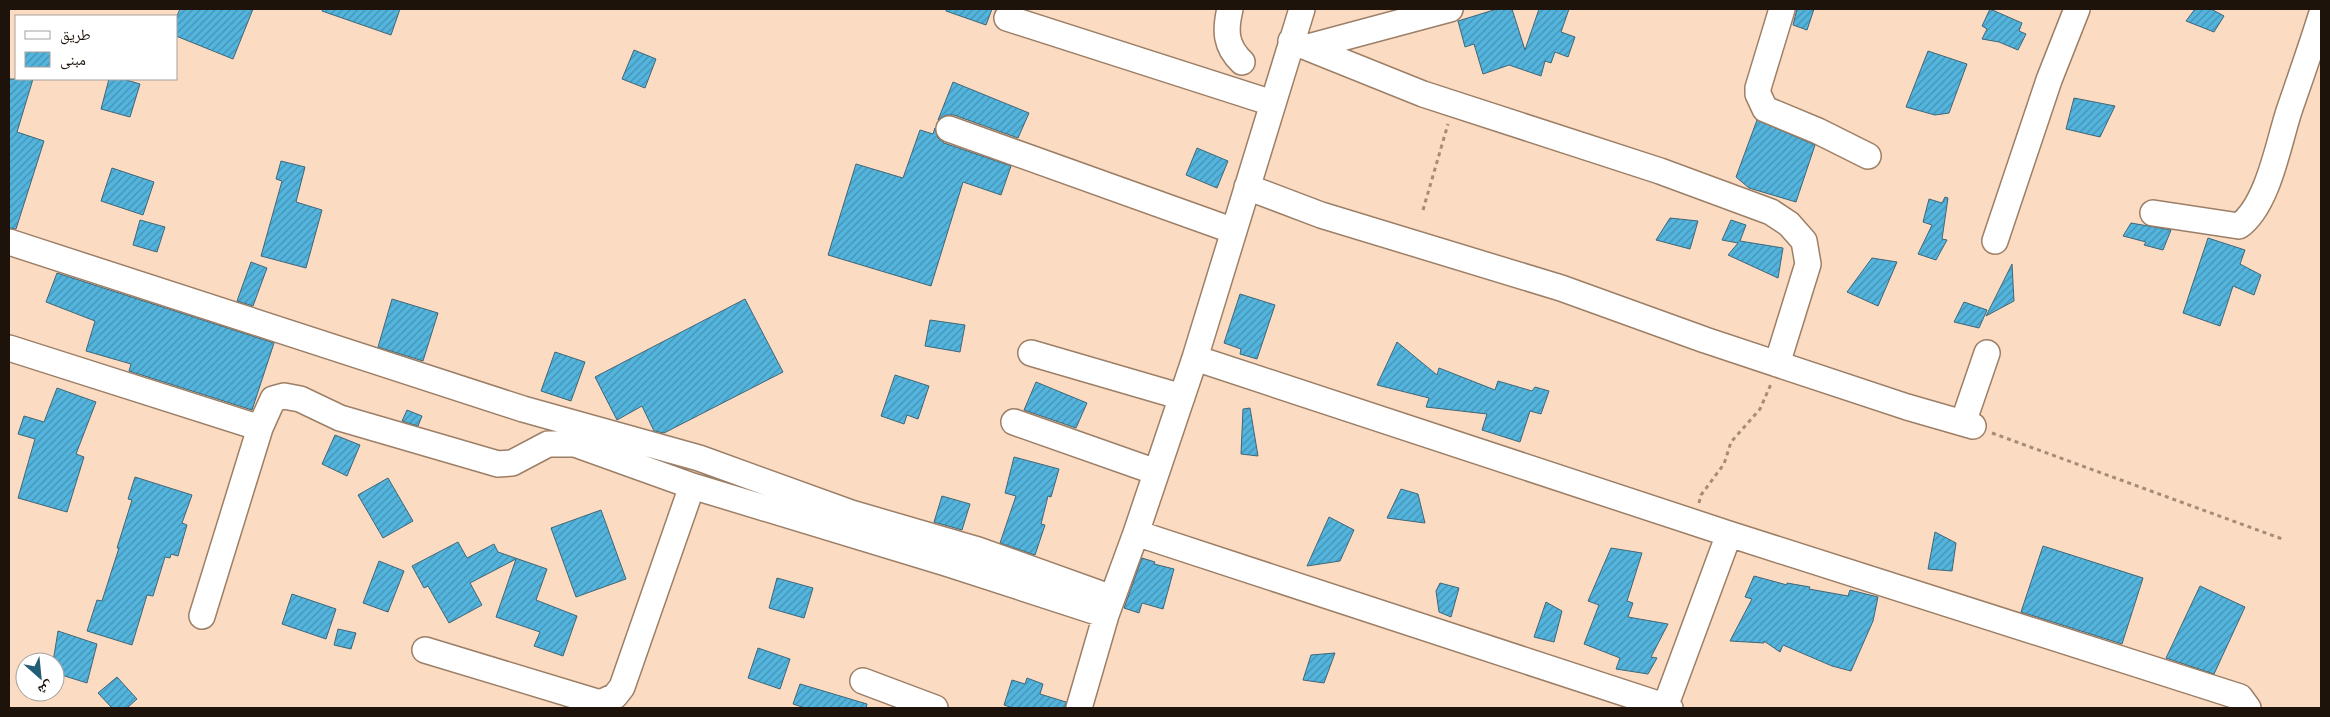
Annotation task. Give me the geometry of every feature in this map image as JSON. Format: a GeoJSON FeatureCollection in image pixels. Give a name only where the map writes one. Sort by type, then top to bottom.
{"type":"FeatureCollection","features":[{"type":"Feature","properties":{"kind":"street"},"geometry":{"type":"LineString","coordinates":[[1230,9],[1226,40],[1235,56],[1242,62]]}},
{"type":"Feature","properties":{"kind":"street"},"geometry":{"type":"LineString","coordinates":[[1081,708],[1109,607],[1195,358],[1272,103],[1299,44],[1302,9]]}},
{"type":"Feature","properties":{"kind":"street"},"geometry":{"type":"LineString","coordinates":[[1299,44],[1450,9]]}},
{"type":"Feature","properties":{"kind":"street"},"geometry":{"type":"LineString","coordinates":[[1782,9],[1758,88],[1761,102],[1765,109],[1818,131],[1868,156]]}},
{"type":"Feature","properties":{"kind":"street"},"geometry":{"type":"LineString","coordinates":[[1995,241],[2049,80],[2077,9]]}},
{"type":"Feature","properties":{"kind":"street"},"geometry":{"type":"LineString","coordinates":[[2154,213],[2239,226],[2249,219],[2259,201],[2271,170],[2321,16]]}},
{"type":"Feature","properties":{"kind":"street"},"geometry":{"type":"LineString","coordinates":[[1006,18],[1272,103]]}},
{"type":"Feature","properties":{"kind":"street"},"geometry":{"type":"LineString","coordinates":[[1299,44],[1424,94],[1660,170],[1771,212],[1789,224],[1804,242],[1808,264],[1777,364]]}},
{"type":"Feature","properties":{"kind":"street"},"geometry":{"type":"LineString","coordinates":[[949,129],[1234,230]]}},
{"type":"Feature","properties":{"kind":"street"},"geometry":{"type":"LineString","coordinates":[[1247,187],[1321,215],[1561,288],[1777,364],[1968,425],[1987,353]]}},
{"type":"Feature","properties":{"kind":"street"},"geometry":{"type":"LineString","coordinates":[[9,242],[523,409],[699,458],[851,513],[978,550],[1109,607]]}},
{"type":"Feature","properties":{"kind":"street"},"geometry":{"type":"LineString","coordinates":[[9,348],[260,428]]}},
{"type":"Feature","properties":{"kind":"street"},"geometry":{"type":"LineString","coordinates":[[1031,353],[1182,397]]}},
{"type":"Feature","properties":{"kind":"street"},"geometry":{"type":"LineString","coordinates":[[1195,358],[1729,534],[2240,697],[2248,708]]}},
{"type":"Feature","properties":{"kind":"street"},"geometry":{"type":"LineString","coordinates":[[202,616],[260,428],[273,399],[284,396],[300,399],[340,418],[498,464],[512,463],[548,444],[575,444],[692,486],[927,557],[1109,607]]}},
{"type":"Feature","properties":{"kind":"street"},"geometry":{"type":"LineString","coordinates":[[1014,422],[1156,472]]}},
{"type":"Feature","properties":{"kind":"street"},"geometry":{"type":"LineString","coordinates":[[425,650],[600,703],[609,700],[622,687],[692,486]]}},
{"type":"Feature","properties":{"kind":"street"},"geometry":{"type":"LineString","coordinates":[[1136,533],[1668,708],[1729,534]]}},
{"type":"Feature","properties":{"kind":"street"},"geometry":{"type":"LineString","coordinates":[[864,681],[935,708]]}},
{"type":"Feature","properties":{"kind":"path"},"geometry":{"type":"LineString","coordinates":[[1423,210],[1454,104]]}},
{"type":"Feature","properties":{"kind":"path"},"geometry":{"type":"LineString","coordinates":[[1702,525],[1698,509],[1701,495],[1724,464],[1731,442],[1760,409],[1768,394],[1777,364]]}},
{"type":"Feature","properties":{"kind":"path"},"geometry":{"type":"LineString","coordinates":[[1968,425],[2285,540]]}},
{"type":"Feature","properties":{"kind":"building"},"geometry":{"type":"Polygon","coordinates":[[[180,9],[253,9],[233,59],[178,37],[177,15],[180,9]]]}},
{"type":"Feature","properties":{"kind":"building"},"geometry":{"type":"Polygon","coordinates":[[[323,9],[400,9],[391,35],[322,11],[323,9]]]}},
{"type":"Feature","properties":{"kind":"building"},"geometry":{"type":"Polygon","coordinates":[[[946,9],[992,9],[986,25],[946,11],[946,9]]]}},
{"type":"Feature","properties":{"kind":"building"},"geometry":{"type":"Polygon","coordinates":[[[1497,9],[1512,9],[1525,50],[1539,9],[1569,9],[1561,32],[1575,37],[1568,57],[1555,52],[1551,63],[1545,61],[1541,76],[1509,65],[1483,74],[1474,44],[1465,47],[1458,21],[1497,9]]]}},
{"type":"Feature","properties":{"kind":"building"},"geometry":{"type":"Polygon","coordinates":[[[1797,9],[1814,9],[1807,30],[1793,25],[1797,9]]]}},
{"type":"Feature","properties":{"kind":"building"},"geometry":{"type":"Polygon","coordinates":[[[1990,9],[2022,23],[2019,31],[2026,34],[2018,50],[1999,42],[1982,39],[1987,29],[1982,26],[1990,9]]]}},
{"type":"Feature","properties":{"kind":"building"},"geometry":{"type":"Polygon","coordinates":[[[2195,9],[2211,9],[2224,16],[2214,32],[2186,21],[2195,9]]]}},
{"type":"Feature","properties":{"kind":"building"},"geometry":{"type":"Polygon","coordinates":[[[634,50],[656,59],[645,88],[622,79],[634,50]]]}},
{"type":"Feature","properties":{"kind":"building"},"geometry":{"type":"Polygon","coordinates":[[[1928,51],[1967,64],[1949,113],[1935,115],[1906,107],[1928,51]]]}},
{"type":"Feature","properties":{"kind":"building"},"geometry":{"type":"Polygon","coordinates":[[[9,79],[33,80],[17,132],[44,141],[16,229],[9,228],[9,79]]]}},
{"type":"Feature","properties":{"kind":"building"},"geometry":{"type":"Polygon","coordinates":[[[109,80],[126,80],[140,84],[130,117],[101,109],[109,80]]]}},
{"type":"Feature","properties":{"kind":"building"},"geometry":{"type":"Polygon","coordinates":[[[953,82],[1029,113],[1018,138],[954,115],[946,115],[938,120],[953,82]]]}},
{"type":"Feature","properties":{"kind":"building"},"geometry":{"type":"Polygon","coordinates":[[[2074,98],[2115,106],[2100,137],[2066,129],[2074,98]]]}},
{"type":"Feature","properties":{"kind":"building"},"geometry":{"type":"Polygon","coordinates":[[[1757,120],[1815,145],[1796,202],[1749,188],[1736,177],[1757,120]]]}},
{"type":"Feature","properties":{"kind":"building"},"geometry":{"type":"Polygon","coordinates":[[[935,128],[938,138],[944,143],[1011,166],[1001,195],[963,182],[931,286],[828,255],[856,164],[903,178],[920,130],[933,134],[935,128]]]}},
{"type":"Feature","properties":{"kind":"building"},"geometry":{"type":"Polygon","coordinates":[[[1197,148],[1228,161],[1217,188],[1186,175],[1197,148]]]}},
{"type":"Feature","properties":{"kind":"building"},"geometry":{"type":"Polygon","coordinates":[[[281,161],[305,167],[296,202],[322,210],[306,268],[261,256],[282,181],[276,179],[281,161]]]}},
{"type":"Feature","properties":{"kind":"building"},"geometry":{"type":"Polygon","coordinates":[[[112,168],[154,182],[143,215],[101,201],[112,168]]]}},
{"type":"Feature","properties":{"kind":"building"},"geometry":{"type":"Polygon","coordinates":[[[1945,197],[1948,198],[1942,239],[1947,240],[1936,260],[1918,254],[1932,225],[1923,222],[1929,199],[1942,203],[1945,197]]]}},
{"type":"Feature","properties":{"kind":"building"},"geometry":{"type":"Polygon","coordinates":[[[1670,218],[1698,221],[1690,249],[1656,240],[1670,218]]]}},
{"type":"Feature","properties":{"kind":"building"},"geometry":{"type":"Polygon","coordinates":[[[140,220],[165,227],[157,252],[133,245],[140,220]]]}},
{"type":"Feature","properties":{"kind":"building"},"geometry":{"type":"Polygon","coordinates":[[[1731,220],[1746,225],[1740,241],[1783,248],[1778,278],[1728,255],[1738,243],[1722,240],[1731,220]]]}},
{"type":"Feature","properties":{"kind":"building"},"geometry":{"type":"Polygon","coordinates":[[[2131,223],[2171,230],[2163,250],[2144,245],[2146,242],[2123,236],[2131,223]]]}},
{"type":"Feature","properties":{"kind":"building"},"geometry":{"type":"Polygon","coordinates":[[[2208,238],[2245,250],[2240,264],[2261,275],[2254,295],[2233,286],[2220,326],[2183,313],[2208,238]]]}},
{"type":"Feature","properties":{"kind":"building"},"geometry":{"type":"Polygon","coordinates":[[[1872,258],[1897,262],[1878,306],[1847,292],[1872,258]]]}},
{"type":"Feature","properties":{"kind":"building"},"geometry":{"type":"Polygon","coordinates":[[[251,262],[267,268],[253,306],[237,301],[251,262]]]}},
{"type":"Feature","properties":{"kind":"building"},"geometry":{"type":"Polygon","coordinates":[[[2012,264],[2014,301],[1986,316],[2012,264]]]}},
{"type":"Feature","properties":{"kind":"building"},"geometry":{"type":"Polygon","coordinates":[[[57,273],[274,343],[252,410],[129,371],[131,364],[86,351],[95,321],[46,302],[57,273]]]}},
{"type":"Feature","properties":{"kind":"building"},"geometry":{"type":"Polygon","coordinates":[[[1240,294],[1275,305],[1257,359],[1240,354],[1241,349],[1224,343],[1240,294]]]}},
{"type":"Feature","properties":{"kind":"building"},"geometry":{"type":"Polygon","coordinates":[[[392,299],[438,313],[423,361],[378,347],[392,299]]]}},
{"type":"Feature","properties":{"kind":"building"},"geometry":{"type":"Polygon","coordinates":[[[745,299],[783,372],[664,433],[654,431],[642,406],[617,420],[595,377],[745,299]]]}},
{"type":"Feature","properties":{"kind":"building"},"geometry":{"type":"Polygon","coordinates":[[[1964,302],[1987,310],[1979,328],[1954,322],[1964,302]]]}},
{"type":"Feature","properties":{"kind":"building"},"geometry":{"type":"Polygon","coordinates":[[[930,320],[965,325],[960,352],[925,346],[930,320]]]}},
{"type":"Feature","properties":{"kind":"building"},"geometry":{"type":"Polygon","coordinates":[[[1397,342],[1437,375],[1439,368],[1495,390],[1498,381],[1532,391],[1535,387],[1549,391],[1541,414],[1530,411],[1520,442],[1482,430],[1487,414],[1426,407],[1429,398],[1377,385],[1397,342]]]}},
{"type":"Feature","properties":{"kind":"building"},"geometry":{"type":"Polygon","coordinates":[[[555,352],[585,362],[571,401],[541,391],[555,352]]]}},
{"type":"Feature","properties":{"kind":"building"},"geometry":{"type":"Polygon","coordinates":[[[895,375],[929,386],[918,419],[907,415],[904,424],[881,416],[895,375]]]}},
{"type":"Feature","properties":{"kind":"building"},"geometry":{"type":"Polygon","coordinates":[[[1036,382],[1087,403],[1076,428],[1024,410],[1036,382]]]}},
{"type":"Feature","properties":{"kind":"building"},"geometry":{"type":"Polygon","coordinates":[[[57,388],[96,402],[76,454],[84,457],[67,512],[18,498],[35,439],[18,434],[24,416],[44,422],[57,388]]]}},
{"type":"Feature","properties":{"kind":"building"},"geometry":{"type":"Polygon","coordinates":[[[1250,408],[1258,456],[1241,454],[1243,409],[1250,408]]]}},
{"type":"Feature","properties":{"kind":"building"},"geometry":{"type":"Polygon","coordinates":[[[407,410],[422,416],[418,426],[402,421],[407,410]]]}},
{"type":"Feature","properties":{"kind":"building"},"geometry":{"type":"Polygon","coordinates":[[[335,435],[360,445],[347,476],[322,464],[335,435]]]}},
{"type":"Feature","properties":{"kind":"building"},"geometry":{"type":"Polygon","coordinates":[[[1014,457],[1059,469],[1051,497],[1048,496],[1041,524],[1045,525],[1035,555],[1000,543],[1016,496],[1005,493],[1014,457]]]}},
{"type":"Feature","properties":{"kind":"building"},"geometry":{"type":"Polygon","coordinates":[[[135,477],[192,495],[182,523],[187,525],[178,556],[171,554],[170,558],[165,557],[153,596],[147,595],[132,645],[87,631],[97,600],[102,601],[119,548],[117,548],[132,500],[128,499],[135,477]]]}},
{"type":"Feature","properties":{"kind":"building"},"geometry":{"type":"Polygon","coordinates":[[[388,478],[413,521],[383,538],[358,495],[388,478]]]}},
{"type":"Feature","properties":{"kind":"building"},"geometry":{"type":"Polygon","coordinates":[[[1401,489],[1418,494],[1425,523],[1387,518],[1401,489]]]}},
{"type":"Feature","properties":{"kind":"building"},"geometry":{"type":"Polygon","coordinates":[[[942,496],[970,504],[962,530],[934,522],[942,496]]]}},
{"type":"Feature","properties":{"kind":"building"},"geometry":{"type":"Polygon","coordinates":[[[601,510],[626,579],[576,597],[551,528],[601,510]]]}},
{"type":"Feature","properties":{"kind":"building"},"geometry":{"type":"Polygon","coordinates":[[[1329,517],[1354,530],[1340,561],[1307,566],[1329,517]]]}},
{"type":"Feature","properties":{"kind":"building"},"geometry":{"type":"Polygon","coordinates":[[[1935,532],[1956,543],[1952,571],[1928,569],[1935,532]]]}},
{"type":"Feature","properties":{"kind":"building"},"geometry":{"type":"Polygon","coordinates":[[[458,542],[467,558],[494,544],[498,552],[547,569],[536,600],[577,616],[563,656],[534,646],[540,632],[496,617],[516,559],[470,583],[482,605],[449,623],[428,586],[424,588],[412,566],[458,542]]]}},
{"type":"Feature","properties":{"kind":"building"},"geometry":{"type":"Polygon","coordinates":[[[2043,546],[2143,578],[2122,644],[2021,612],[2043,546]]]}},
{"type":"Feature","properties":{"kind":"building"},"geometry":{"type":"Polygon","coordinates":[[[1611,548],[1642,553],[1627,601],[1633,603],[1628,617],[1668,624],[1651,657],[1657,658],[1648,674],[1616,669],[1620,658],[1584,644],[1599,605],[1588,601],[1611,548]]]}},
{"type":"Feature","properties":{"kind":"building"},"geometry":{"type":"Polygon","coordinates":[[[1142,558],[1155,562],[1154,564],[1174,569],[1163,609],[1142,603],[1139,613],[1124,608],[1142,558]]]}},
{"type":"Feature","properties":{"kind":"building"},"geometry":{"type":"Polygon","coordinates":[[[379,561],[404,571],[388,612],[363,603],[379,561]]]}},
{"type":"Feature","properties":{"kind":"building"},"geometry":{"type":"Polygon","coordinates":[[[1754,576],[1787,585],[1787,583],[1810,587],[1809,589],[1848,596],[1850,590],[1878,597],[1873,621],[1851,671],[1832,666],[1783,645],[1780,652],[1764,641],[1764,643],[1730,641],[1752,599],[1745,597],[1754,576]]]}},
{"type":"Feature","properties":{"kind":"building"},"geometry":{"type":"Polygon","coordinates":[[[777,578],[813,588],[804,618],[769,608],[777,578]]]}},
{"type":"Feature","properties":{"kind":"building"},"geometry":{"type":"Polygon","coordinates":[[[1440,583],[1459,588],[1451,617],[1439,612],[1436,591],[1440,583]]]}},
{"type":"Feature","properties":{"kind":"building"},"geometry":{"type":"Polygon","coordinates":[[[2200,586],[2245,607],[2214,674],[2166,658],[2200,586]]]}},
{"type":"Feature","properties":{"kind":"building"},"geometry":{"type":"Polygon","coordinates":[[[292,594],[336,609],[326,639],[282,624],[292,594]]]}},
{"type":"Feature","properties":{"kind":"building"},"geometry":{"type":"Polygon","coordinates":[[[1546,602],[1562,611],[1554,642],[1534,637],[1546,602]]]}},
{"type":"Feature","properties":{"kind":"building"},"geometry":{"type":"Polygon","coordinates":[[[338,629],[356,633],[351,649],[334,645],[338,629]]]}},
{"type":"Feature","properties":{"kind":"building"},"geometry":{"type":"Polygon","coordinates":[[[58,631],[97,644],[87,683],[65,676],[65,652],[55,652],[58,631]]]}},
{"type":"Feature","properties":{"kind":"building"},"geometry":{"type":"Polygon","coordinates":[[[758,648],[790,659],[780,689],[748,678],[758,648]]]}},
{"type":"Feature","properties":{"kind":"building"},"geometry":{"type":"Polygon","coordinates":[[[1335,653],[1324,683],[1303,680],[1311,655],[1335,653]]]}},
{"type":"Feature","properties":{"kind":"building"},"geometry":{"type":"Polygon","coordinates":[[[117,677],[137,699],[127,708],[112,708],[98,693],[117,677]]]}},
{"type":"Feature","properties":{"kind":"building"},"geometry":{"type":"Polygon","coordinates":[[[1027,678],[1043,684],[1040,694],[1066,702],[1065,708],[1013,708],[1004,705],[1012,680],[1025,684],[1027,678]]]}},
{"type":"Feature","properties":{"kind":"building"},"geometry":{"type":"Polygon","coordinates":[[[800,684],[867,704],[866,708],[805,708],[793,704],[800,684]]]}}]}
